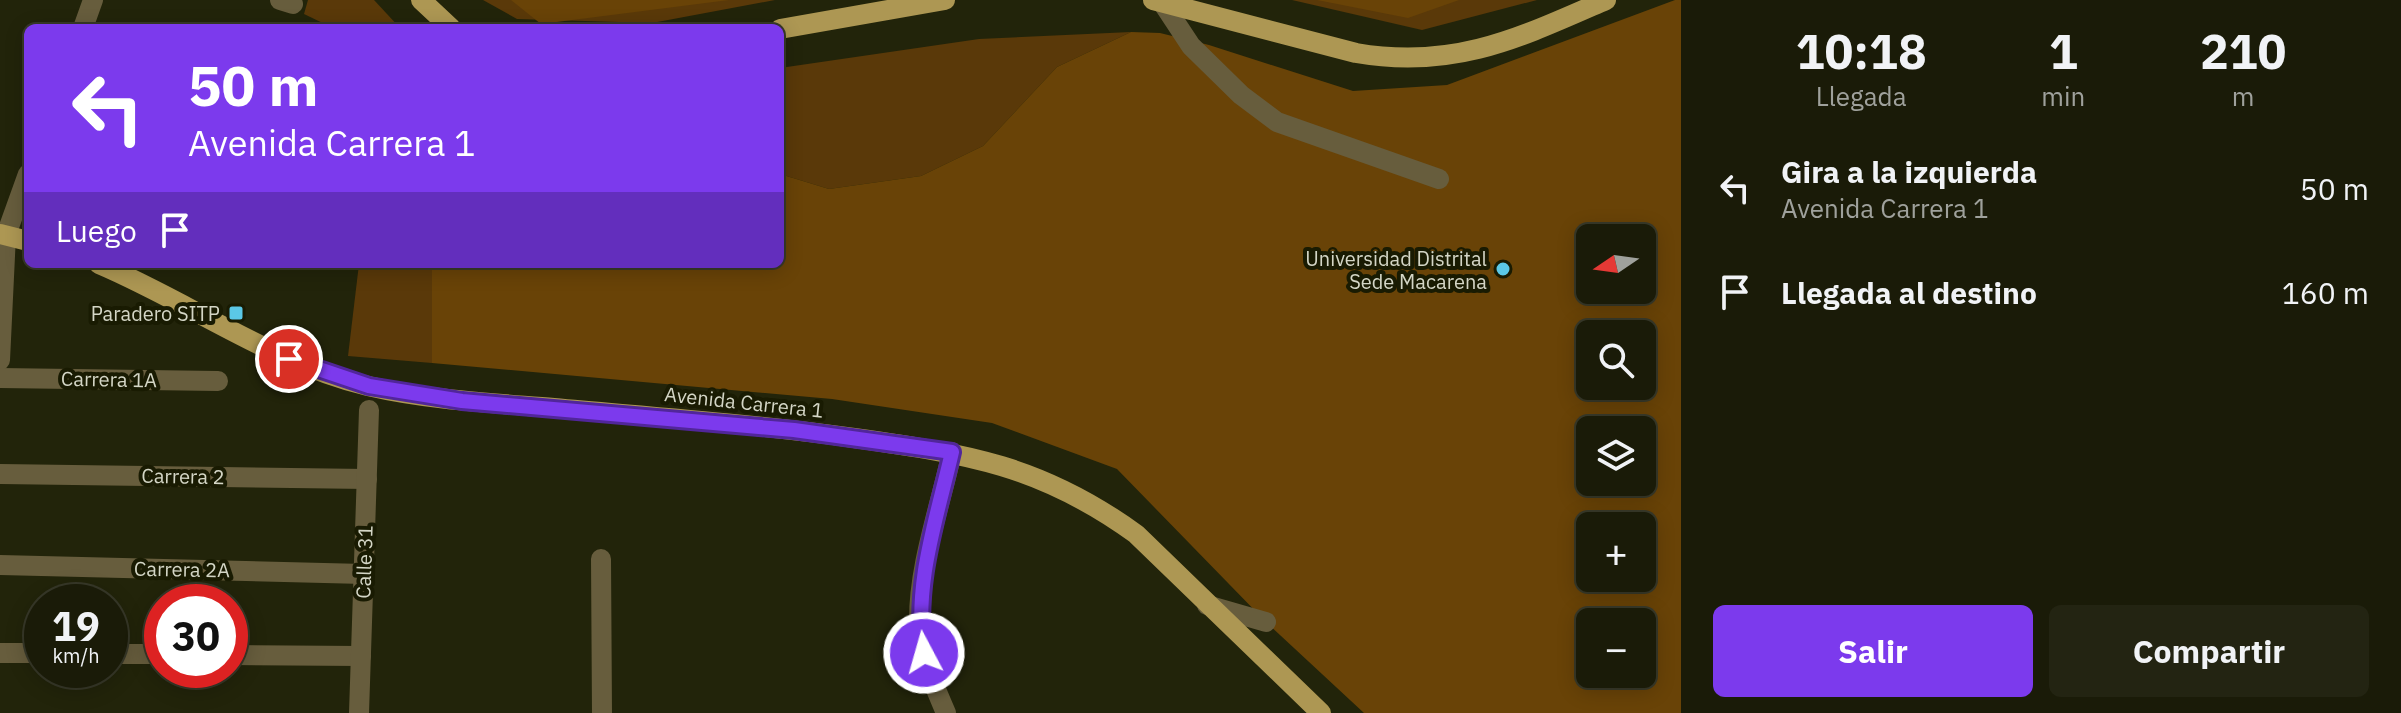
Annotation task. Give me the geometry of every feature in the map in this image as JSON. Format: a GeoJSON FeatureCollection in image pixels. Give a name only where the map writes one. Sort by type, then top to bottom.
{"type":"FeatureCollection","features":[{"type":"Feature","properties":{"kind":"main road"},"geometry":{"type":"LineString","coordinates":[[421,0],[447,24]]}},
{"type":"Feature","properties":{"kind":"main road"},"geometry":{"type":"LineString","coordinates":[[784,28],[945,0]]}},
{"type":"Feature","properties":{"kind":"main road"},"geometry":{"type":"LineString","coordinates":[[1157,1],[1356,53],[1388,59],[1428,59],[1476,53],[1505,44],[1606,0]]}},
{"type":"Feature","properties":{"kind":"main road"},"geometry":{"type":"LineString","coordinates":[[3,235],[24,240]]}},
{"type":"Feature","properties":{"kind":"main road","name":"Avenida Carrera 1"},"geometry":{"type":"LineString","coordinates":[[107,268],[289,359],[369,386],[462,401],[794,430],[952,452],[1034,474],[1104,510],[1136,534],[1321,713]]}},
{"type":"Feature","properties":{"kind":"street"},"geometry":{"type":"LineString","coordinates":[[84,24],[93,0]]}},
{"type":"Feature","properties":{"kind":"street"},"geometry":{"type":"LineString","coordinates":[[1157,1],[1191,46],[1241,95],[1277,122],[1439,179]]}},
{"type":"Feature","properties":{"kind":"street"},"geometry":{"type":"LineString","coordinates":[[0,360],[3,235],[24,184]]}},
{"type":"Feature","properties":{"kind":"street","name":"Carrera 1A"},"geometry":{"type":"LineString","coordinates":[[0,378],[218,381]]}},
{"type":"Feature","properties":{"kind":"street","name":"Calle 31"},"geometry":{"type":"LineString","coordinates":[[359,713],[369,410]]}},
{"type":"Feature","properties":{"kind":"street"},"geometry":{"type":"LineString","coordinates":[[946,713],[924,653],[919,624],[923,579],[952,452]]}},
{"type":"Feature","properties":{"kind":"street","name":"Carrera 2"},"geometry":{"type":"LineString","coordinates":[[0,474],[367,479]]}},
{"type":"Feature","properties":{"kind":"street"},"geometry":{"type":"LineString","coordinates":[[601,559],[602,713]]}},
{"type":"Feature","properties":{"kind":"street","name":"Carrera 2A"},"geometry":{"type":"LineString","coordinates":[[0,565],[364,574]]}},
{"type":"Feature","properties":{"kind":"street"},"geometry":{"type":"LineString","coordinates":[[1207,605],[1266,622]]}},
{"type":"Feature","properties":{"kind":"street"},"geometry":{"type":"LineString","coordinates":[[0,653],[24,653]]}},
{"type":"Feature","properties":{"kind":"street"},"geometry":{"type":"LineString","coordinates":[[248,655],[361,656]]}},
{"type":"Feature","properties":{"kind":"shaded area"},"geometry":{"type":"Polygon","coordinates":[[[308,0],[374,0],[396,24],[325,24],[304,14],[308,0]]]}},
{"type":"Feature","properties":{"kind":"shaded area"},"geometry":{"type":"Polygon","coordinates":[[[483,0],[775,0],[652,23],[517,19],[483,0]]]}},
{"type":"Feature","properties":{"kind":"shaded area"},"geometry":{"type":"Polygon","coordinates":[[[511,0],[729,0],[541,24],[511,0]]]}},
{"type":"Feature","properties":{"kind":"shaded area"},"geometry":{"type":"Polygon","coordinates":[[[1292,0],[1537,0],[1422,30],[1292,0]]]}},
{"type":"Feature","properties":{"kind":"shaded area"},"geometry":{"type":"Polygon","coordinates":[[[1317,0],[1459,0],[1408,18],[1317,0]]]}},
{"type":"Feature","properties":{"kind":"shaded area"},"geometry":{"type":"Polygon","coordinates":[[[1681,0],[1681,713],[1364,713],[1266,622],[1117,469],[992,423],[832,399],[432,363],[432,268],[784,268],[784,175],[829,189],[921,176],[983,146],[1057,67],[1131,32],[1160,33],[1209,45],[1353,91],[1447,85],[1681,0]]]}},
{"type":"Feature","properties":{"kind":"shaded area"},"geometry":{"type":"Polygon","coordinates":[[[1131,32],[1057,67],[983,146],[921,176],[829,189],[784,175],[784,67],[979,39],[1131,32]]]}},
{"type":"Feature","properties":{"kind":"shaded area"},"geometry":{"type":"Polygon","coordinates":[[[359,268],[432,268],[432,363],[348,356],[359,268]]]}},
{"type":"Feature","properties":{"kind":"place","name":"Universidad Distrital Sede Macarena"},"geometry":{"type":"Point","coordinates":[1503,269]}},
{"type":"Feature","properties":{"kind":"place","name":"Paradero SITP"},"geometry":{"type":"Point","coordinates":[236,313]}},
{"type":"Feature","properties":{"kind":"route"},"geometry":{"type":"LineString","coordinates":[[289,359],[369,386],[462,401],[794,430],[952,452],[923,579],[919,624],[924,653]]}}]}
